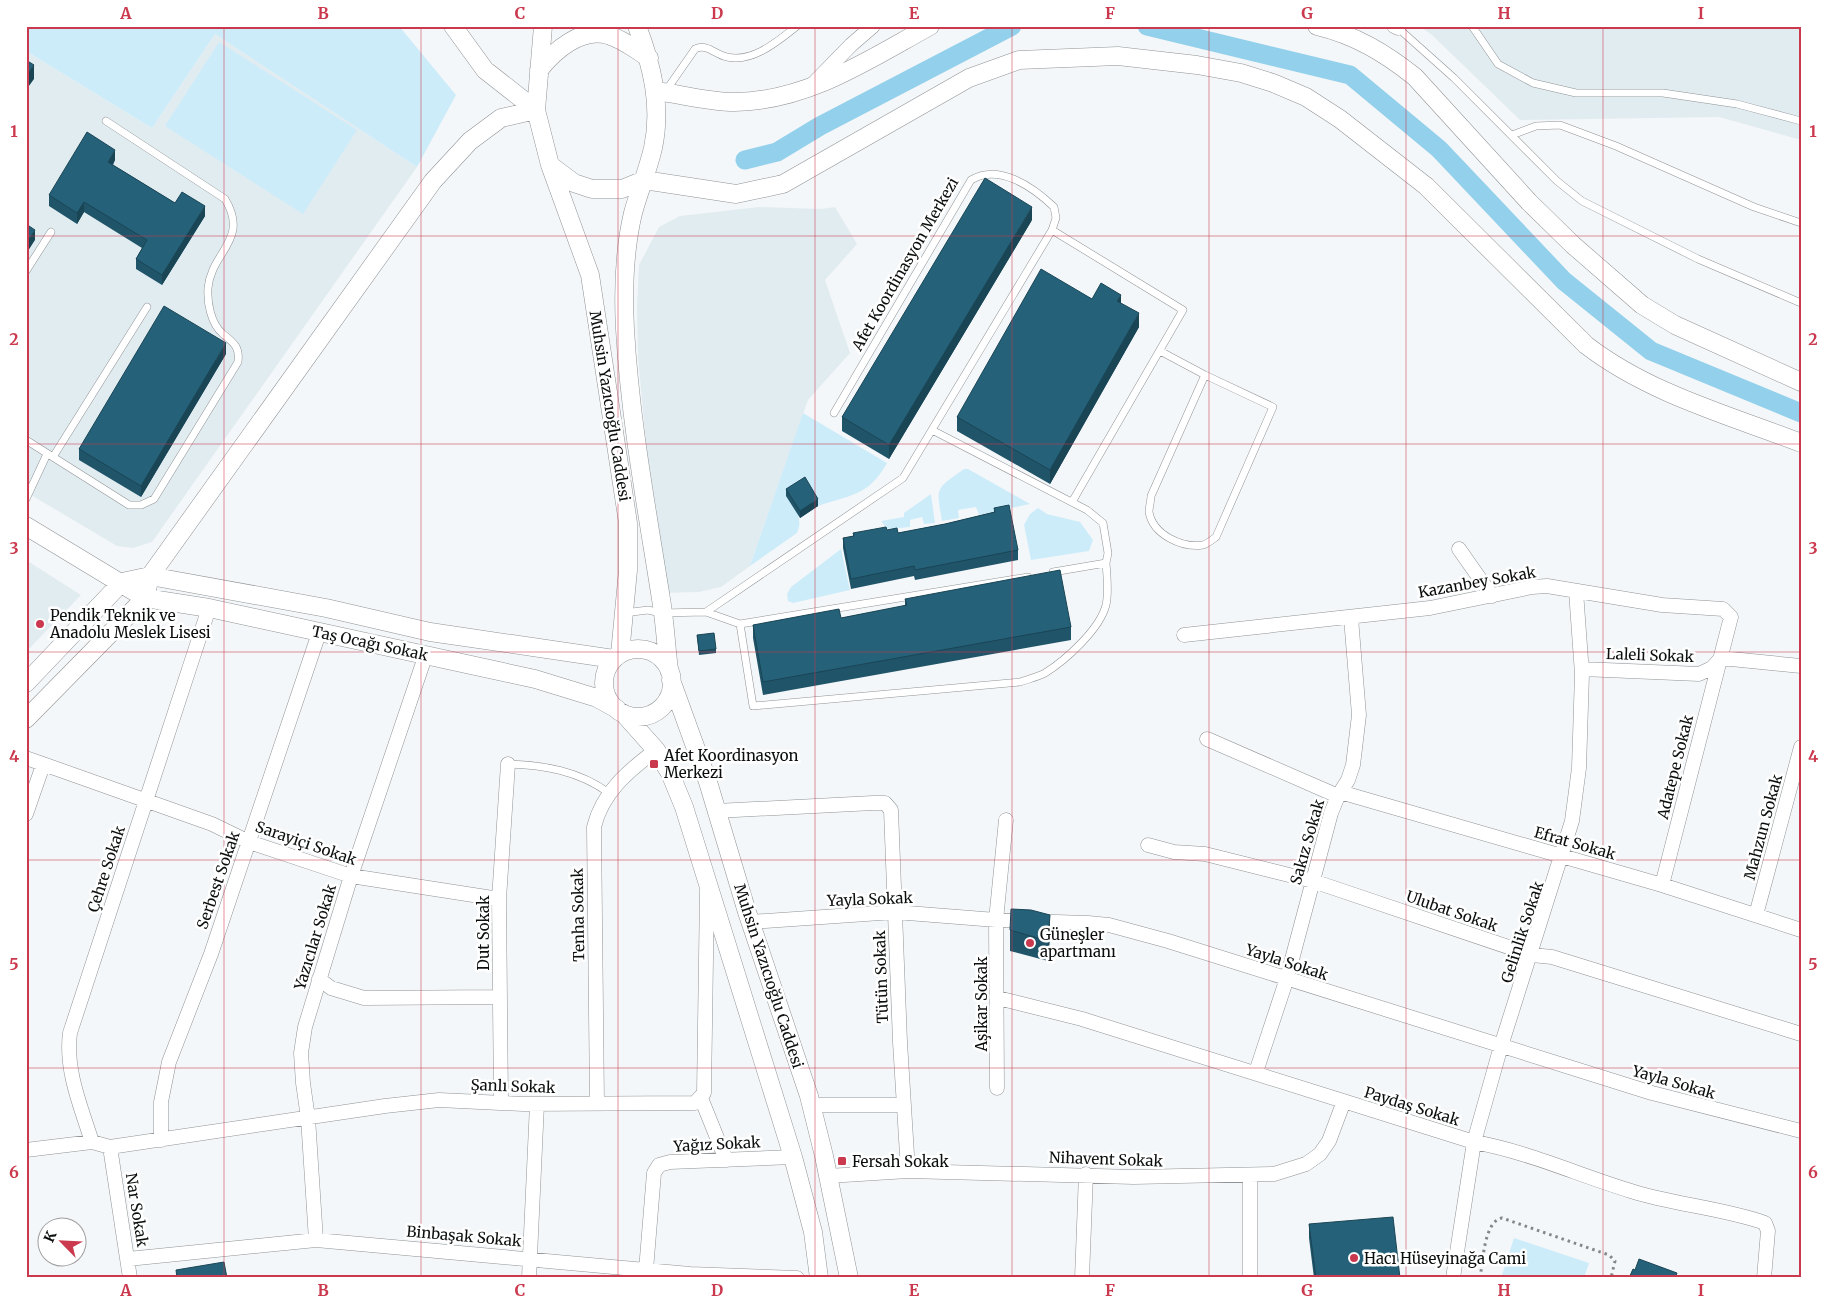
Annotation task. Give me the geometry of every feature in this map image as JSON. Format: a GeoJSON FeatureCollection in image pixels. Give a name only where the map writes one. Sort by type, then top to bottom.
{"type":"FeatureCollection","features":[{"type":"Feature","properties":{"kind":"street"},"geometry":{"type":"LineString","coordinates":[[453,26],[485,70],[536,110]]}},
{"type":"Feature","properties":{"kind":"street","name":"Muhsin Yazıcıoğlu Caddesi"},"geometry":{"type":"LineString","coordinates":[[543,26],[536,110],[550,166],[590,276],[628,523],[628,570],[617,656]]}},
{"type":"Feature","properties":{"kind":"street","name":"Muhsin Yazıcıoğlu Caddesi"},"geometry":{"type":"LineString","coordinates":[[637,26],[660,92],[655,134],[634,213],[627,248],[625,329],[643,497],[662,602],[661,613],[670,675],[811,1105],[824,1156],[849,1278]]}},
{"type":"Feature","properties":{"kind":"street"},"geometry":{"type":"LineString","coordinates":[[808,90],[851,45],[874,26]]}},
{"type":"Feature","properties":{"kind":"street"},"geometry":{"type":"LineString","coordinates":[[660,92],[734,102],[808,90],[841,75],[930,26]]}},
{"type":"Feature","properties":{"kind":"street"},"geometry":{"type":"LineString","coordinates":[[1317,26],[1365,43],[1396,62],[1415,77],[1529,202],[1573,245],[1642,305],[1675,325],[1801,382]]}},
{"type":"Feature","properties":{"kind":"street"},"geometry":{"type":"LineString","coordinates":[[539,70],[550,56],[563,45],[590,30],[625,42],[649,58]]}},
{"type":"Feature","properties":{"kind":"street"},"geometry":{"type":"LineString","coordinates":[[550,166],[574,183],[592,188],[622,189],[644,180],[736,194],[783,184],[969,78],[1019,60],[1118,56],[1181,63],[1240,73],[1306,97],[1382,150],[1426,186],[1586,345],[1610,363],[1647,383],[1801,443]]}},
{"type":"Feature","properties":{"kind":"street"},"geometry":{"type":"LineString","coordinates":[[26,719],[145,598],[150,576],[432,181],[470,142],[501,118],[536,110]]}},
{"type":"Feature","properties":{"kind":"street"},"geometry":{"type":"LineString","coordinates":[[26,526],[122,582],[26,683]]}},
{"type":"Feature","properties":{"kind":"street"},"geometry":{"type":"LineString","coordinates":[[1459,549],[1492,596]]}},
{"type":"Feature","properties":{"kind":"street","name":"Taş Ocağı Sokak"},"geometry":{"type":"LineString","coordinates":[[122,582],[150,576],[326,608],[430,632],[617,656]]}},
{"type":"Feature","properties":{"kind":"street","name":"Taş Ocağı Sokak"},"geometry":{"type":"LineString","coordinates":[[122,582],[145,598],[210,608],[551,683],[597,698],[620,711]]}},
{"type":"Feature","properties":{"kind":"street","name":"Kazanbey Sokak"},"geometry":{"type":"LineString","coordinates":[[1184,635],[1430,608],[1532,587],[1547,586],[1662,605],[1723,609],[1731,617],[1721,658]]}},
{"type":"Feature","properties":{"kind":"street"},"geometry":{"type":"LineString","coordinates":[[210,608],[216,587]]}},
{"type":"Feature","properties":{"kind":"street","name":"Gelinlik Sokak"},"geometry":{"type":"LineString","coordinates":[[1453,1278],[1474,1142],[1501,1046],[1532,955],[1572,821],[1579,768],[1582,669],[1576,591]]}},
{"type":"Feature","properties":{"kind":"street","name":"Çehre Sokak"},"geometry":{"type":"LineString","coordinates":[[92,1142],[70,1067],[68,1050],[70,1033],[145,799],[210,608]]}},
{"type":"Feature","properties":{"kind":"street"},"geometry":{"type":"LineString","coordinates":[[319,633],[326,608]]}},
{"type":"Feature","properties":{"kind":"street","name":"Sakız Sokak"},"geometry":{"type":"LineString","coordinates":[[1256,1072],[1287,978],[1326,828],[1353,765],[1359,714],[1351,618]]}},
{"type":"Feature","properties":{"kind":"street"},"geometry":{"type":"LineString","coordinates":[[426,654],[430,632]]}},
{"type":"Feature","properties":{"kind":"street","name":"Serbest Sokak"},"geometry":{"type":"LineString","coordinates":[[161,1140],[161,1102],[169,1062],[208,962],[319,633]]}},
{"type":"Feature","properties":{"kind":"street"},"geometry":{"type":"LineString","coordinates":[[638,649],[648,650],[657,655],[670,675],[668,698],[656,710],[641,716],[620,711],[609,701],[604,681],[606,670],[617,656],[638,649]]}},
{"type":"Feature","properties":{"kind":"street","name":"Yazıcılar Sokak"},"geometry":{"type":"LineString","coordinates":[[316,1240],[308,1118],[303,1083],[302,1053],[305,1027],[318,979],[351,876],[426,654]]}},
{"type":"Feature","properties":{"kind":"street"},"geometry":{"type":"LineString","coordinates":[[1721,658],[1801,666]]}},
{"type":"Feature","properties":{"kind":"street","name":"Laleli Sokak"},"geometry":{"type":"LineString","coordinates":[[1582,669],[1699,674],[1712,668],[1721,658]]}},
{"type":"Feature","properties":{"kind":"street","name":"Adatepe Sokak"},"geometry":{"type":"LineString","coordinates":[[1662,885],[1715,673],[1721,658]]}},
{"type":"Feature","properties":{"kind":"street","name":"Muhsin Yazıcıoğlu Caddesi"},"geometry":{"type":"LineString","coordinates":[[620,711],[656,750],[670,773],[684,807],[793,1157],[813,1232],[819,1278]]}},
{"type":"Feature","properties":{"kind":"street","name":"Efrat Sokak"},"geometry":{"type":"LineString","coordinates":[[1207,739],[1339,794],[1662,885],[1801,930]]}},
{"type":"Feature","properties":{"kind":"street","name":"Mahzun Sokak"},"geometry":{"type":"LineString","coordinates":[[1756,915],[1801,747]]}},
{"type":"Feature","properties":{"kind":"street","name":"Tenha Sokak"},"geometry":{"type":"LineString","coordinates":[[597,1103],[593,846],[598,811],[609,793],[636,765],[656,750]]}},
{"type":"Feature","properties":{"kind":"street","name":"Sarayiçi Sokak"},"geometry":{"type":"LineString","coordinates":[[26,758],[212,824],[249,842],[351,876],[499,899]]}},
{"type":"Feature","properties":{"kind":"street"},"geometry":{"type":"LineString","coordinates":[[26,814],[43,764]]}},
{"type":"Feature","properties":{"kind":"street","name":"Dut Sokak"},"geometry":{"type":"LineString","coordinates":[[501,1103],[499,899],[508,764]]}},
{"type":"Feature","properties":{"kind":"street","name":"Tütün Sokak"},"geometry":{"type":"LineString","coordinates":[[716,811],[885,803],[891,810],[908,1171]]}},
{"type":"Feature","properties":{"kind":"street","name":"Aşikar Sokak"},"geometry":{"type":"LineString","coordinates":[[997,1088],[998,998],[996,920],[1006,820]]}},
{"type":"Feature","properties":{"kind":"street","name":"Ulubat Sokak"},"geometry":{"type":"LineString","coordinates":[[1148,845],[1174,852],[1205,854],[1313,881],[1532,955],[1552,957],[1801,1034]]}},
{"type":"Feature","properties":{"kind":"street"},"geometry":{"type":"LineString","coordinates":[[707,883],[704,1093],[701,1098],[726,1160]]}},
{"type":"Feature","properties":{"kind":"street","name":"Yayla Sokak"},"geometry":{"type":"LineString","coordinates":[[750,922],[895,912],[996,920],[1066,921],[1109,925],[1168,941],[1652,1093],[1801,1131]]}},
{"type":"Feature","properties":{"kind":"street"},"geometry":{"type":"LineString","coordinates":[[318,979],[331,988],[364,998],[500,997]]}},
{"type":"Feature","properties":{"kind":"street","name":"Paydaş Sokak"},"geometry":{"type":"LineString","coordinates":[[998,998],[1082,1019],[1256,1072],[1474,1142],[1519,1152],[1632,1192],[1711,1208],[1765,1223],[1768,1231],[1764,1278]]}},
{"type":"Feature","properties":{"kind":"street","name":"Şanlı Sokak"},"geometry":{"type":"LineString","coordinates":[[110,1147],[385,1106],[439,1100],[537,1104],[695,1103],[701,1098]]}},
{"type":"Feature","properties":{"kind":"street","name":"Nihavent Sokak"},"geometry":{"type":"LineString","coordinates":[[828,1176],[908,1171],[1086,1174],[1134,1177],[1250,1176],[1288,1171],[1306,1164],[1320,1154],[1329,1141],[1344,1101]]}},
{"type":"Feature","properties":{"kind":"street"},"geometry":{"type":"LineString","coordinates":[[529,1278],[537,1104]]}},
{"type":"Feature","properties":{"kind":"street"},"geometry":{"type":"LineString","coordinates":[[811,1105],[904,1105]]}},
{"type":"Feature","properties":{"kind":"street"},"geometry":{"type":"LineString","coordinates":[[26,1150],[92,1142],[110,1147]]}},
{"type":"Feature","properties":{"kind":"street","name":"Nar Sokak"},"geometry":{"type":"LineString","coordinates":[[110,1147],[130,1278]]}},
{"type":"Feature","properties":{"kind":"street"},"geometry":{"type":"LineString","coordinates":[[793,1157],[824,1156]]}},
{"type":"Feature","properties":{"kind":"street","name":"Yağız Sokak"},"geometry":{"type":"LineString","coordinates":[[646,1270],[654,1173],[659,1165],[793,1157]]}},
{"type":"Feature","properties":{"kind":"street"},"geometry":{"type":"LineString","coordinates":[[1082,1278],[1086,1174]]}},
{"type":"Feature","properties":{"kind":"street"},"geometry":{"type":"LineString","coordinates":[[1250,1176],[1250,1278]]}},
{"type":"Feature","properties":{"kind":"street","name":"Binbaşak Sokak"},"geometry":{"type":"LineString","coordinates":[[128,1259],[316,1240],[646,1270],[797,1278]]}},
{"type":"Feature","properties":{"kind":"lane"},"geometry":{"type":"LineString","coordinates":[[660,92],[695,49],[708,48],[720,56],[730,58],[747,57],[775,42],[797,26]]}},
{"type":"Feature","properties":{"kind":"lane"},"geometry":{"type":"LineString","coordinates":[[1472,26],[1498,64],[1534,82],[1576,93],[1663,93],[1737,104],[1801,121]]}},
{"type":"Feature","properties":{"kind":"lane"},"geometry":{"type":"LineString","coordinates":[[1397,27],[1454,78],[1557,181],[1596,209],[1698,259],[1801,303]]}},
{"type":"Feature","properties":{"kind":"lane"},"geometry":{"type":"LineString","coordinates":[[26,440],[129,505],[148,503],[154,499],[230,376],[239,356],[235,343],[217,326],[212,316],[208,297],[211,273],[230,241],[233,232],[234,222],[229,206],[225,199],[106,121]]}},
{"type":"Feature","properties":{"kind":"lane"},"geometry":{"type":"LineString","coordinates":[[1512,135],[1536,126],[1560,125],[1616,146],[1754,207],[1801,223]]}},
{"type":"Feature","properties":{"kind":"lane","name":"Afet Koordinasyon Merkezi"},"geometry":{"type":"LineString","coordinates":[[706,612],[903,478],[1052,230],[1056,218],[1054,207],[1023,184],[999,174],[990,172],[971,180],[834,414]]}},
{"type":"Feature","properties":{"kind":"lane"},"geometry":{"type":"LineString","coordinates":[[1052,230],[1183,310],[1072,502]]}},
{"type":"Feature","properties":{"kind":"lane"},"geometry":{"type":"LineString","coordinates":[[26,271],[51,232]]}},
{"type":"Feature","properties":{"kind":"lane"},"geometry":{"type":"LineString","coordinates":[[26,499],[50,455],[147,307]]}},
{"type":"Feature","properties":{"kind":"lane"},"geometry":{"type":"LineString","coordinates":[[1160,351],[1205,375],[1273,407],[1216,537],[1205,545],[1189,545],[1172,540],[1158,530],[1149,513],[1151,496],[1205,375]]}},
{"type":"Feature","properties":{"kind":"lane"},"geometry":{"type":"LineString","coordinates":[[740,624],[753,706],[1020,682],[1043,674],[1077,647],[1097,622],[1106,605],[1106,563],[1108,553],[1103,523],[1087,510],[932,430]]}},
{"type":"Feature","properties":{"kind":"lane"},"geometry":{"type":"LineString","coordinates":[[1047,573],[1106,563]]}},
{"type":"Feature","properties":{"kind":"lane"},"geometry":{"type":"LineString","coordinates":[[622,614],[648,610],[661,613],[706,612],[740,624],[1038,575]]}},
{"type":"Feature","properties":{"kind":"lane"},"geometry":{"type":"LineString","coordinates":[[508,764],[550,767],[595,782],[609,793]]}},
{"type":"Feature","properties":{"kind":"path"},"geometry":{"type":"LineString","coordinates":[[1480,1278],[1489,1228],[1497,1219],[1502,1218],[1610,1255],[1615,1261],[1611,1278]]}},
{"type":"Feature","properties":{"kind":"shaded area"},"geometry":{"type":"Polygon","coordinates":[[[26,26],[399,26],[456,95],[417,167],[215,34],[152,128],[26,51],[26,26]]]}},
{"type":"Feature","properties":{"kind":"shaded area"},"geometry":{"type":"Polygon","coordinates":[[[1419,26],[1801,26],[1801,140],[1719,117],[1520,120],[1432,35],[1419,26]]]}},
{"type":"Feature","properties":{"kind":"shaded area"},"geometry":{"type":"Polygon","coordinates":[[[215,34],[417,167],[152,542],[133,548],[117,546],[26,492],[26,51],[152,128],[215,34]]]}},
{"type":"Feature","properties":{"kind":"shaded area"},"geometry":{"type":"Polygon","coordinates":[[[219,42],[357,130],[303,214],[165,126],[219,42]]]}},
{"type":"Feature","properties":{"kind":"shaded area"},"geometry":{"type":"Polygon","coordinates":[[[759,207],[821,209],[835,207],[857,244],[825,280],[850,353],[808,400],[750,566],[721,587],[699,592],[660,593],[638,357],[637,308],[639,265],[659,227],[680,216],[759,207]]]}},
{"type":"Feature","properties":{"kind":"shaded area"},"geometry":{"type":"Polygon","coordinates":[[[803,413],[887,463],[873,482],[858,493],[849,496],[818,506],[805,484],[787,496],[799,518],[797,533],[750,566],[803,413]]]}},
{"type":"Feature","properties":{"kind":"shaded area"},"geometry":{"type":"Polygon","coordinates":[[[964,469],[968,469],[1030,504],[979,515],[976,507],[958,510],[959,518],[942,521],[939,501],[940,490],[947,481],[964,469]]]}},
{"type":"Feature","properties":{"kind":"shaded area"},"geometry":{"type":"Polygon","coordinates":[[[931,494],[935,523],[924,524],[922,517],[910,520],[910,527],[887,529],[881,521],[904,517],[904,513],[931,494]]]}},
{"type":"Feature","properties":{"kind":"shaded area"},"geometry":{"type":"Polygon","coordinates":[[[1038,508],[1047,514],[1080,522],[1093,540],[1089,551],[1031,560],[1024,525],[1030,514],[1038,508]]]}},
{"type":"Feature","properties":{"kind":"shaded area"},"geometry":{"type":"Polygon","coordinates":[[[841,549],[850,590],[793,603],[788,601],[787,594],[791,587],[841,549]]]}},
{"type":"Feature","properties":{"kind":"shaded area","name":"Pendik Teknik ve Anadolu Meslek Lisesi"},"geometry":{"type":"Polygon","coordinates":[[[26,560],[81,595],[26,652],[26,560]]]}},
{"type":"Feature","properties":{"kind":"shaded area"},"geometry":{"type":"Polygon","coordinates":[[[1514,1238],[1589,1263],[1584,1278],[1501,1278],[1514,1238]]]}},
{"type":"Feature","properties":{"kind":"building"},"geometry":{"type":"Polygon","coordinates":[[[26,60],[34,65],[26,76],[26,60]]]}},
{"type":"Feature","properties":{"kind":"building"},"geometry":{"type":"Polygon","coordinates":[[[87,132],[115,150],[108,162],[175,203],[182,192],[205,206],[162,275],[136,259],[147,240],[84,202],[77,213],[49,195],[87,132]]]}},
{"type":"Feature","properties":{"kind":"building"},"geometry":{"type":"Polygon","coordinates":[[[985,178],[1032,207],[889,445],[842,417],[985,178]]]}},
{"type":"Feature","properties":{"kind":"building"},"geometry":{"type":"Polygon","coordinates":[[[26,224],[35,230],[26,244],[26,224]]]}},
{"type":"Feature","properties":{"kind":"building"},"geometry":{"type":"Polygon","coordinates":[[[1041,269],[1092,299],[1101,283],[1121,295],[1117,301],[1139,313],[1050,470],[957,417],[1041,269]]]}},
{"type":"Feature","properties":{"kind":"building"},"geometry":{"type":"Polygon","coordinates":[[[164,306],[226,343],[141,486],[79,449],[164,306]]]}},
{"type":"Feature","properties":{"kind":"building"},"geometry":{"type":"Polygon","coordinates":[[[805,477],[818,499],[800,511],[786,489],[805,477]]]}},
{"type":"Feature","properties":{"kind":"building"},"geometry":{"type":"Polygon","coordinates":[[[1009,505],[1018,550],[915,570],[914,566],[851,579],[843,538],[854,536],[853,533],[886,527],[887,530],[897,528],[898,533],[995,512],[994,508],[1009,505]]]}},
{"type":"Feature","properties":{"kind":"building"},"geometry":{"type":"Polygon","coordinates":[[[1060,570],[1071,627],[763,682],[753,625],[839,609],[841,618],[907,605],[905,599],[1060,570]]]}},
{"type":"Feature","properties":{"kind":"building"},"geometry":{"type":"Polygon","coordinates":[[[714,633],[716,649],[699,651],[697,635],[714,633]]]}},
{"type":"Feature","properties":{"kind":"building"},"geometry":{"type":"Polygon","coordinates":[[[1011,909],[1031,910],[1050,915],[1048,941],[1010,930],[1011,909]]]}},
{"type":"Feature","properties":{"kind":"building","name":"Hacı Hüseyinağa Cami"},"geometry":{"type":"Polygon","coordinates":[[[1393,1217],[1400,1278],[1316,1278],[1309,1224],[1393,1217]]]}},
{"type":"Feature","properties":{"kind":"building"},"geometry":{"type":"Polygon","coordinates":[[[1639,1259],[1677,1273],[1675,1278],[1629,1278],[1633,1269],[1635,1270],[1639,1259]]]}},
{"type":"Feature","properties":{"kind":"building"},"geometry":{"type":"Polygon","coordinates":[[[224,1262],[227,1278],[177,1278],[176,1270],[224,1262]]]}},
{"type":"Feature","properties":{"kind":"waterway"},"geometry":{"type":"LineString","coordinates":[[745,160],[777,152],[820,126],[1012,26]]}},
{"type":"Feature","properties":{"kind":"waterway"},"geometry":{"type":"LineString","coordinates":[[1147,26],[1350,75],[1439,149],[1564,281],[1651,351],[1801,413]]}},
{"type":"Feature","properties":{"kind":"place","name":"Pendik Teknik ve Anadolu Meslek Lisesi"},"geometry":{"type":"Point","coordinates":[40,624]}},
{"type":"Feature","properties":{"kind":"place","name":"Afet Koordinasyon Merkezi"},"geometry":{"type":"Point","coordinates":[654,764]}},
{"type":"Feature","properties":{"kind":"place","name":"Güneşler apartmanı"},"geometry":{"type":"Point","coordinates":[1030,943]}},
{"type":"Feature","properties":{"kind":"place","name":"Fersah Sokak"},"geometry":{"type":"Point","coordinates":[842,1161]}},
{"type":"Feature","properties":{"kind":"place","name":"Hacı Hüseyinağa Cami"},"geometry":{"type":"Point","coordinates":[1354,1258]}}]}
